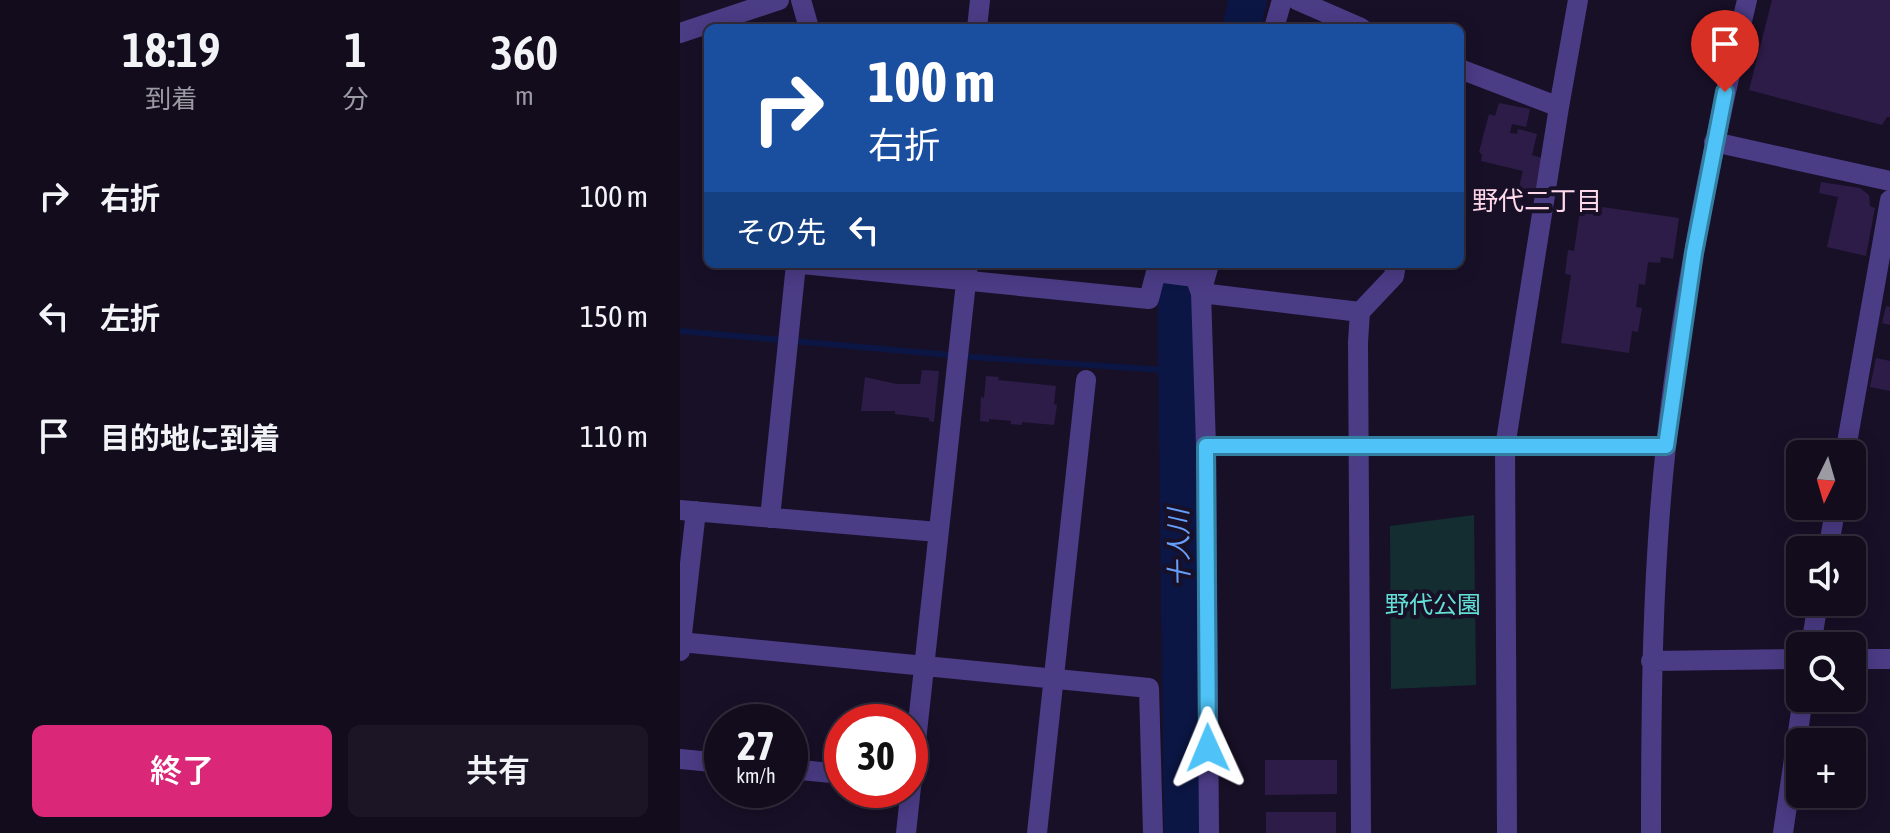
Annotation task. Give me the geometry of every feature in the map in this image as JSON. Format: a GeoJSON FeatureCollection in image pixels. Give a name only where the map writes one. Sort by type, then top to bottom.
{"type":"FeatureCollection","features":[{"type":"Feature","properties":{"kind":"street"},"geometry":{"type":"LineString","coordinates":[[707,24],[779,0]]}},
{"type":"Feature","properties":{"kind":"street"},"geometry":{"type":"LineString","coordinates":[[801,0],[808,24]]}},
{"type":"Feature","properties":{"kind":"street"},"geometry":{"type":"LineString","coordinates":[[977,24],[980,0]]}},
{"type":"Feature","properties":{"kind":"street"},"geometry":{"type":"LineString","coordinates":[[1275,24],[1282,0]]}},
{"type":"Feature","properties":{"kind":"street"},"geometry":{"type":"LineString","coordinates":[[1297,0],[1352,24]]}},
{"type":"Feature","properties":{"kind":"street"},"geometry":{"type":"LineString","coordinates":[[1507,833],[1505,447],[1578,0]]}},
{"type":"Feature","properties":{"kind":"street"},"geometry":{"type":"LineString","coordinates":[[1651,833],[1651,661],[1666,446],[1694,253],[1714,142],[1747,0]]}},
{"type":"Feature","properties":{"kind":"street"},"geometry":{"type":"LineString","coordinates":[[680,33],[704,25]]}},
{"type":"Feature","properties":{"kind":"street"},"geometry":{"type":"LineString","coordinates":[[1464,71],[1559,107]]}},
{"type":"Feature","properties":{"kind":"street"},"geometry":{"type":"LineString","coordinates":[[1714,142],[1890,181]]}},
{"type":"Feature","properties":{"kind":"street"},"geometry":{"type":"LineString","coordinates":[[1847,440],[1890,200]]}},
{"type":"Feature","properties":{"kind":"street"},"geometry":{"type":"LineString","coordinates":[[770,518],[798,268]]}},
{"type":"Feature","properties":{"kind":"street"},"geometry":{"type":"LineString","coordinates":[[896,268],[968,271],[1149,299],[1156,272],[1168,273],[1360,312]]}},
{"type":"Feature","properties":{"kind":"street"},"geometry":{"type":"LineString","coordinates":[[1361,833],[1360,312],[1394,276],[1395,268]]}},
{"type":"Feature","properties":{"kind":"street"},"geometry":{"type":"LineString","coordinates":[[919,704],[968,271]]}},
{"type":"Feature","properties":{"kind":"street"},"geometry":{"type":"LineString","coordinates":[[1202,278],[1209,833]]}},
{"type":"Feature","properties":{"kind":"street"},"geometry":{"type":"LineString","coordinates":[[1037,833],[1086,380]]}},
{"type":"Feature","properties":{"kind":"street"},"geometry":{"type":"LineString","coordinates":[[1206,446],[1666,446]]}},
{"type":"Feature","properties":{"kind":"street"},"geometry":{"type":"LineString","coordinates":[[680,651],[688,510],[938,532]]}},
{"type":"Feature","properties":{"kind":"street"},"geometry":{"type":"LineString","coordinates":[[680,642],[1149,688],[1153,833]]}},
{"type":"Feature","properties":{"kind":"street"},"geometry":{"type":"LineString","coordinates":[[1651,661],[1786,659]]}},
{"type":"Feature","properties":{"kind":"street"},"geometry":{"type":"LineString","coordinates":[[1866,659],[1890,659]]}},
{"type":"Feature","properties":{"kind":"street"},"geometry":{"type":"LineString","coordinates":[[1783,833],[1801,712]]}},
{"type":"Feature","properties":{"kind":"street"},"geometry":{"type":"LineString","coordinates":[[680,759],[704,761]]}},
{"type":"Feature","properties":{"kind":"street"},"geometry":{"type":"LineString","coordinates":[[906,833],[908,808]]}},
{"type":"Feature","properties":{"kind":"green space","name":"野代公園"},"geometry":{"type":"Polygon","coordinates":[[[1474,515],[1476,685],[1391,689],[1390,526],[1474,515]]]}},
{"type":"Feature","properties":{"kind":"building"},"geometry":{"type":"Polygon","coordinates":[[[1772,0],[1890,0],[1890,117],[1882,125],[1749,90],[1772,0]]]}},
{"type":"Feature","properties":{"kind":"building"},"geometry":{"type":"Polygon","coordinates":[[[1499,103],[1530,109],[1526,127],[1512,124],[1510,133],[1517,134],[1518,129],[1537,134],[1532,155],[1545,159],[1537,192],[1519,187],[1523,171],[1481,161],[1479,152],[1489,114],[1495,116],[1499,103]]]}},
{"type":"Feature","properties":{"kind":"building"},"geometry":{"type":"Polygon","coordinates":[[[1821,182],[1860,188],[1869,195],[1870,206],[1875,208],[1866,256],[1827,247],[1838,197],[1819,193],[1821,182]]]}},
{"type":"Feature","properties":{"kind":"building"},"geometry":{"type":"Polygon","coordinates":[[[1581,204],[1679,218],[1673,259],[1661,257],[1660,263],[1648,262],[1645,285],[1639,284],[1636,307],[1642,308],[1638,332],[1632,331],[1629,353],[1561,343],[1571,275],[1565,274],[1568,250],[1574,251],[1581,204]]]}},
{"type":"Feature","properties":{"kind":"building"},"geometry":{"type":"Polygon","coordinates":[[[1886,306],[1890,307],[1890,325],[1882,323],[1886,306]]]}},
{"type":"Feature","properties":{"kind":"building"},"geometry":{"type":"Polygon","coordinates":[[[1876,358],[1890,361],[1890,391],[1870,387],[1876,358]]]}},
{"type":"Feature","properties":{"kind":"building"},"geometry":{"type":"Polygon","coordinates":[[[922,370],[939,371],[934,422],[929,418],[895,414],[895,411],[861,411],[865,377],[897,384],[920,384],[922,370]]]}},
{"type":"Feature","properties":{"kind":"building"},"geometry":{"type":"Polygon","coordinates":[[[986,376],[1056,386],[1054,425],[1011,424],[1011,421],[989,419],[989,422],[980,421],[986,376]]]}},
{"type":"Feature","properties":{"kind":"building"},"geometry":{"type":"Polygon","coordinates":[[[1265,760],[1337,760],[1337,794],[1265,795],[1265,760]]]}},
{"type":"Feature","properties":{"kind":"building"},"geometry":{"type":"Polygon","coordinates":[[[1266,812],[1336,812],[1336,833],[1266,833],[1266,812]]]}},
{"type":"Feature","properties":{"kind":"waterway","name":"十人川"},"geometry":{"type":"LineString","coordinates":[[1242,24],[1248,0]]}},
{"type":"Feature","properties":{"kind":"waterway","name":"十人川"},"geometry":{"type":"LineString","coordinates":[[1180,268],[1177,348],[1183,833]]}},
{"type":"Feature","properties":{"kind":"waterway"},"geometry":{"type":"LineString","coordinates":[[680,331],[973,357],[1177,371]]}},
{"type":"Feature","properties":{"kind":"district","name":"野代二丁目"},"geometry":{"type":"Point","coordinates":[1537,201]}},
{"type":"Feature","properties":{"kind":"route"},"geometry":{"type":"LineString","coordinates":[[1208,748],[1206,446],[1666,446],[1694,253],[1725,92]]}}]}
